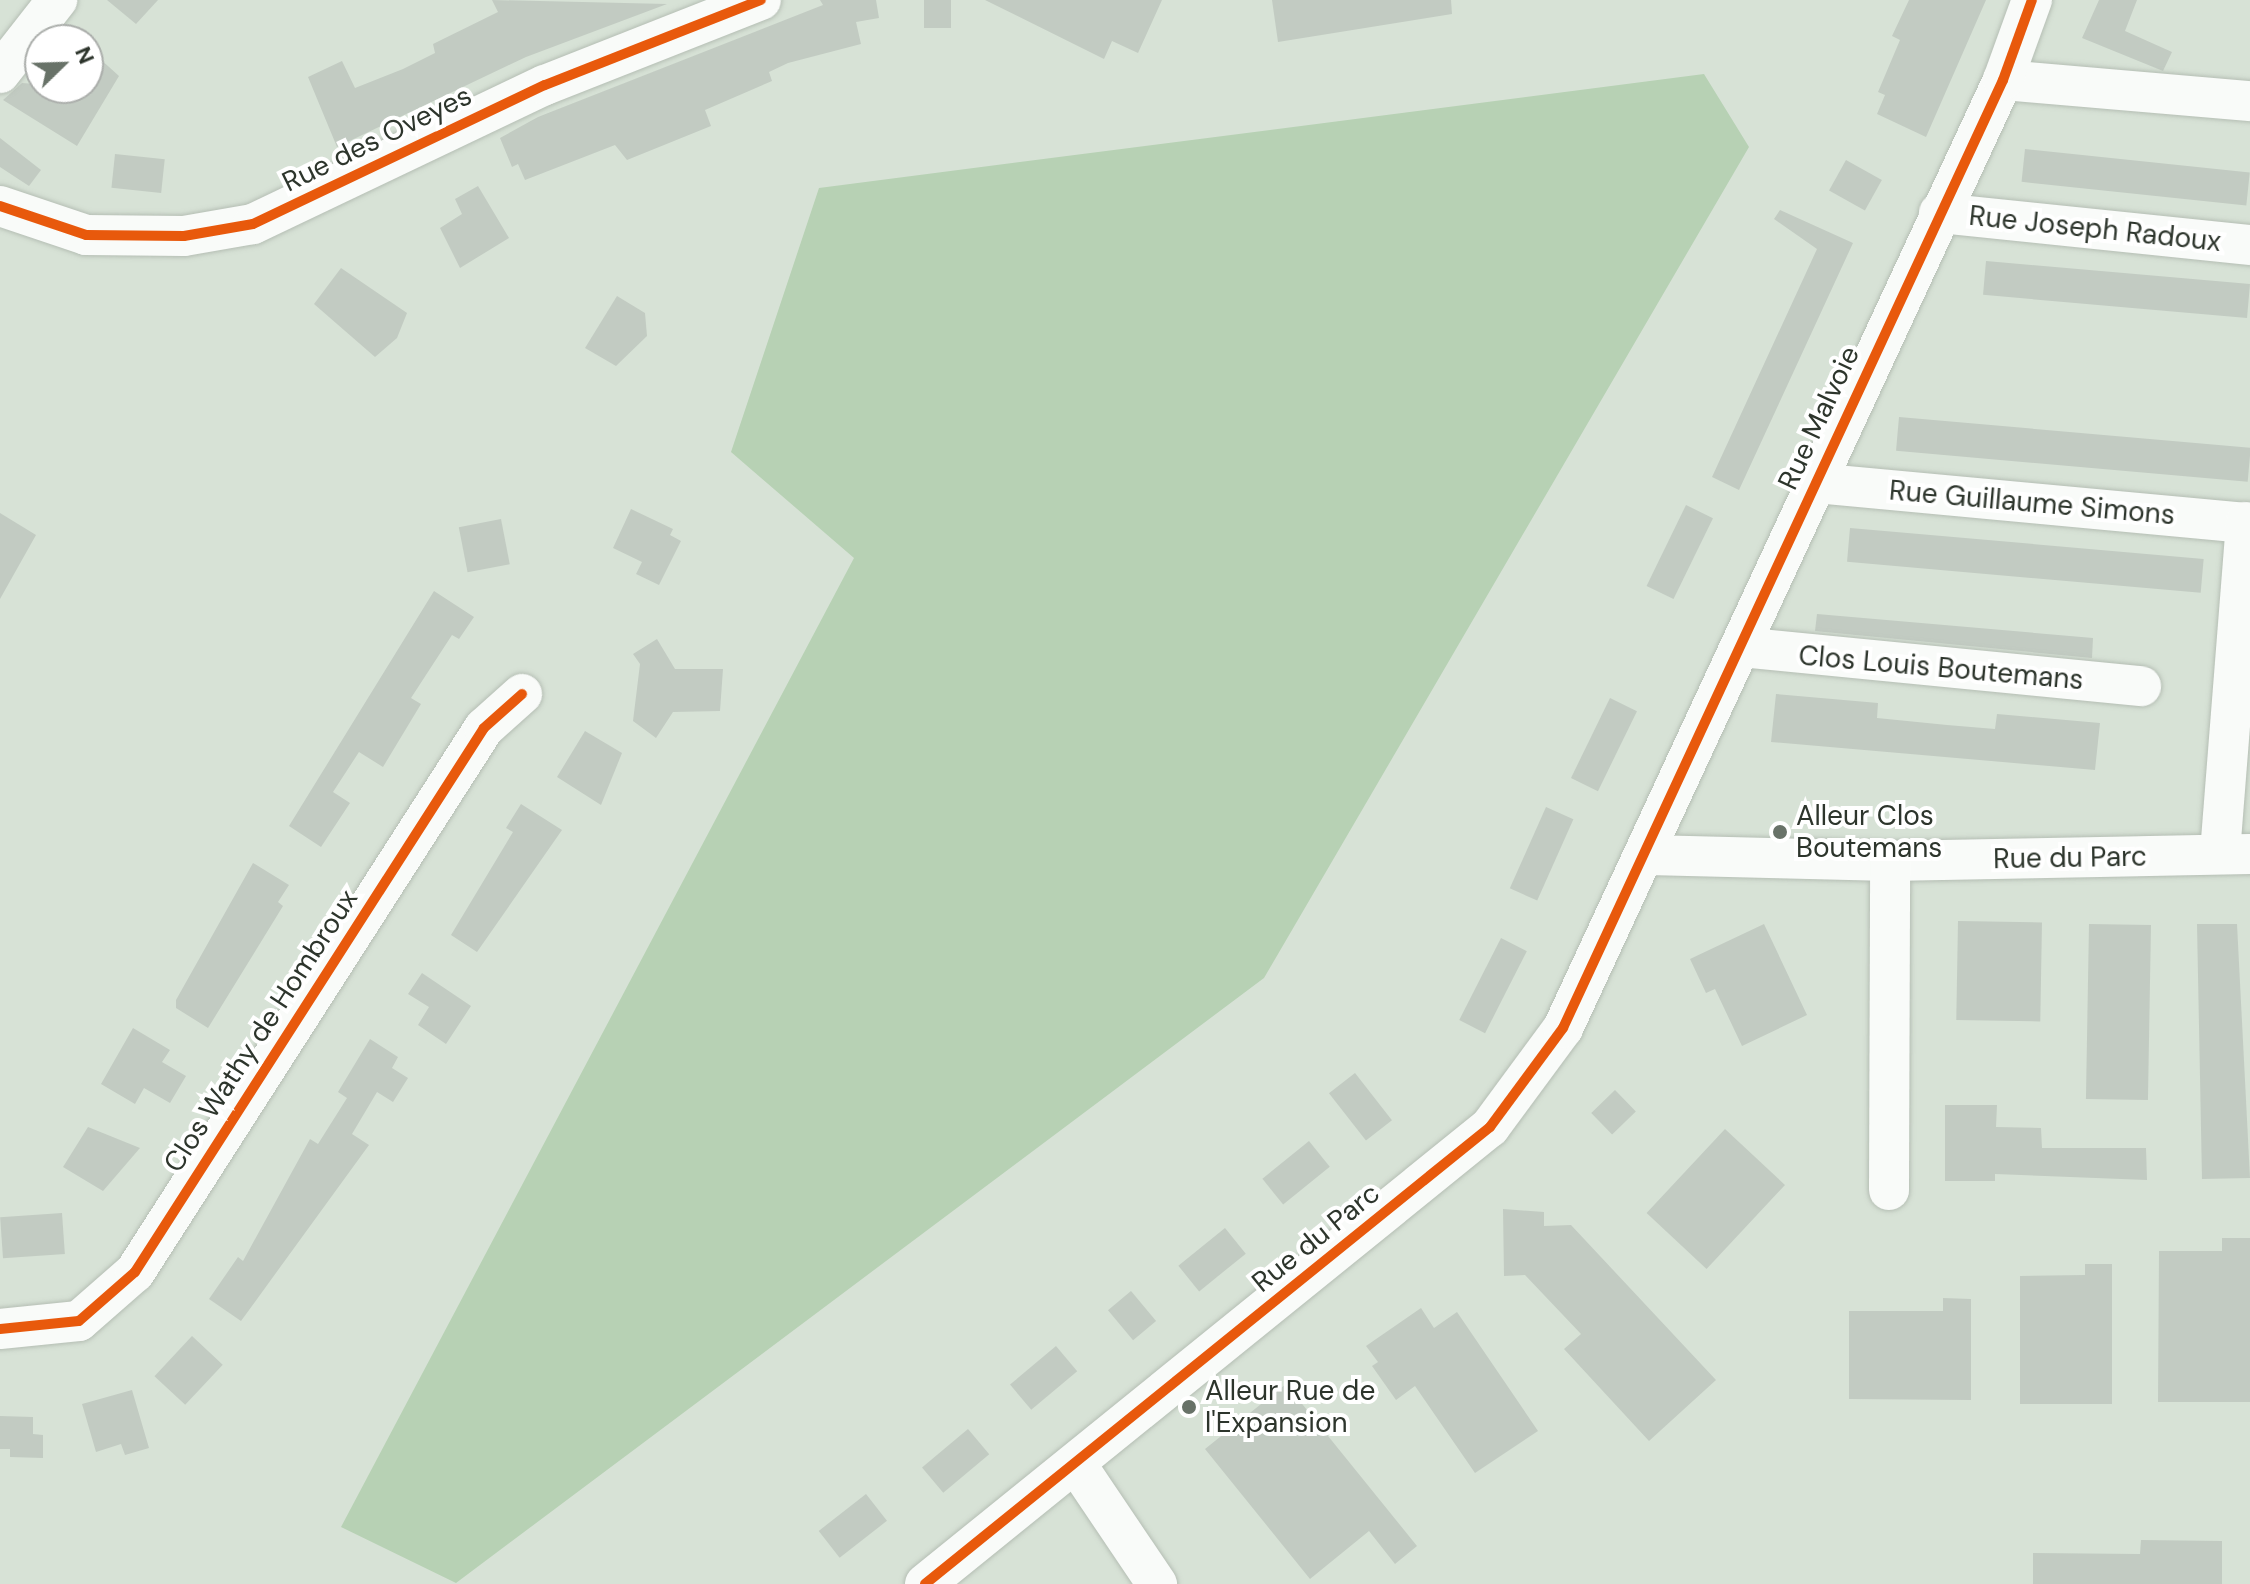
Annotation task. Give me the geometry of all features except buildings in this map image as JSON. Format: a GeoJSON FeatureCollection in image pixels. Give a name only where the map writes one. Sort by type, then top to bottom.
{"type":"FeatureCollection","features":[{"type":"Feature","properties":{"kind":"street"},"geometry":{"type":"LineString","coordinates":[[0,73],[57,0]]}},
{"type":"Feature","properties":{"kind":"street","name":"Rue des Oveyes"},"geometry":{"type":"LineString","coordinates":[[0,206],[86,235],[184,236],[253,224],[587,67],[761,0]]}},
{"type":"Feature","properties":{"kind":"street","name":"Rue Malvoie"},"geometry":{"type":"LineString","coordinates":[[1648,855],[1815,483],[2003,80],[2032,0]]}},
{"type":"Feature","properties":{"kind":"street"},"geometry":{"type":"LineString","coordinates":[[2003,80],[2250,101]]}},
{"type":"Feature","properties":{"kind":"street","name":"Rue Joseph Radoux"},"geometry":{"type":"LineString","coordinates":[[1939,213],[2250,245]]}},
{"type":"Feature","properties":{"kind":"street","name":"Rue Guillaume Simons"},"geometry":{"type":"LineString","coordinates":[[1815,483],[2248,522]]}},
{"type":"Feature","properties":{"kind":"street"},"geometry":{"type":"LineString","coordinates":[[2235,853],[2248,522]]}},
{"type":"Feature","properties":{"kind":"street","name":"Clos Louis Boutemans"},"geometry":{"type":"LineString","coordinates":[[1741,647],[2141,686]]}},
{"type":"Feature","properties":{"kind":"street","name":"Clos Wathy de Hombroux"},"geometry":{"type":"LineString","coordinates":[[0,1329],[79,1321],[135,1272],[484,728],[522,694]]}},
{"type":"Feature","properties":{"kind":"street","name":"Rue du Parc"},"geometry":{"type":"LineString","coordinates":[[925,1584],[1490,1127],[1563,1028],[1648,855],[1890,861],[2235,853]]}},
{"type":"Feature","properties":{"kind":"street"},"geometry":{"type":"LineString","coordinates":[[1889,1190],[1890,861]]}},
{"type":"Feature","properties":{"kind":"street"},"geometry":{"type":"LineString","coordinates":[[1076,1464],[1157,1584]]}},
{"type":"Feature","properties":{"kind":"green space"},"geometry":{"type":"Polygon","coordinates":[[[1704,74],[1749,147],[1264,978],[456,1583],[341,1527],[854,558],[731,452],[819,188],[1704,74]]]}},
{"type":"Feature","properties":{"kind":"cycle path"},"geometry":{"type":"LineString","coordinates":[[0,206],[86,235],[184,236],[253,224],[545,85],[761,0]]}},
{"type":"Feature","properties":{"kind":"cycle path"},"geometry":{"type":"LineString","coordinates":[[925,1584],[1490,1127],[1563,1028],[2003,80],[2032,0]]}},
{"type":"Feature","properties":{"kind":"cycle path"},"geometry":{"type":"LineString","coordinates":[[0,1329],[79,1321],[135,1272],[484,728],[522,694]]}},
{"type":"Feature","properties":{"kind":"place","name":"Alleur Clos Boutemans"},"geometry":{"type":"Point","coordinates":[1780,832]}},
{"type":"Feature","properties":{"kind":"place","name":"Alleur Rue de l'Expansion"},"geometry":{"type":"Point","coordinates":[1189,1407]}}]}
